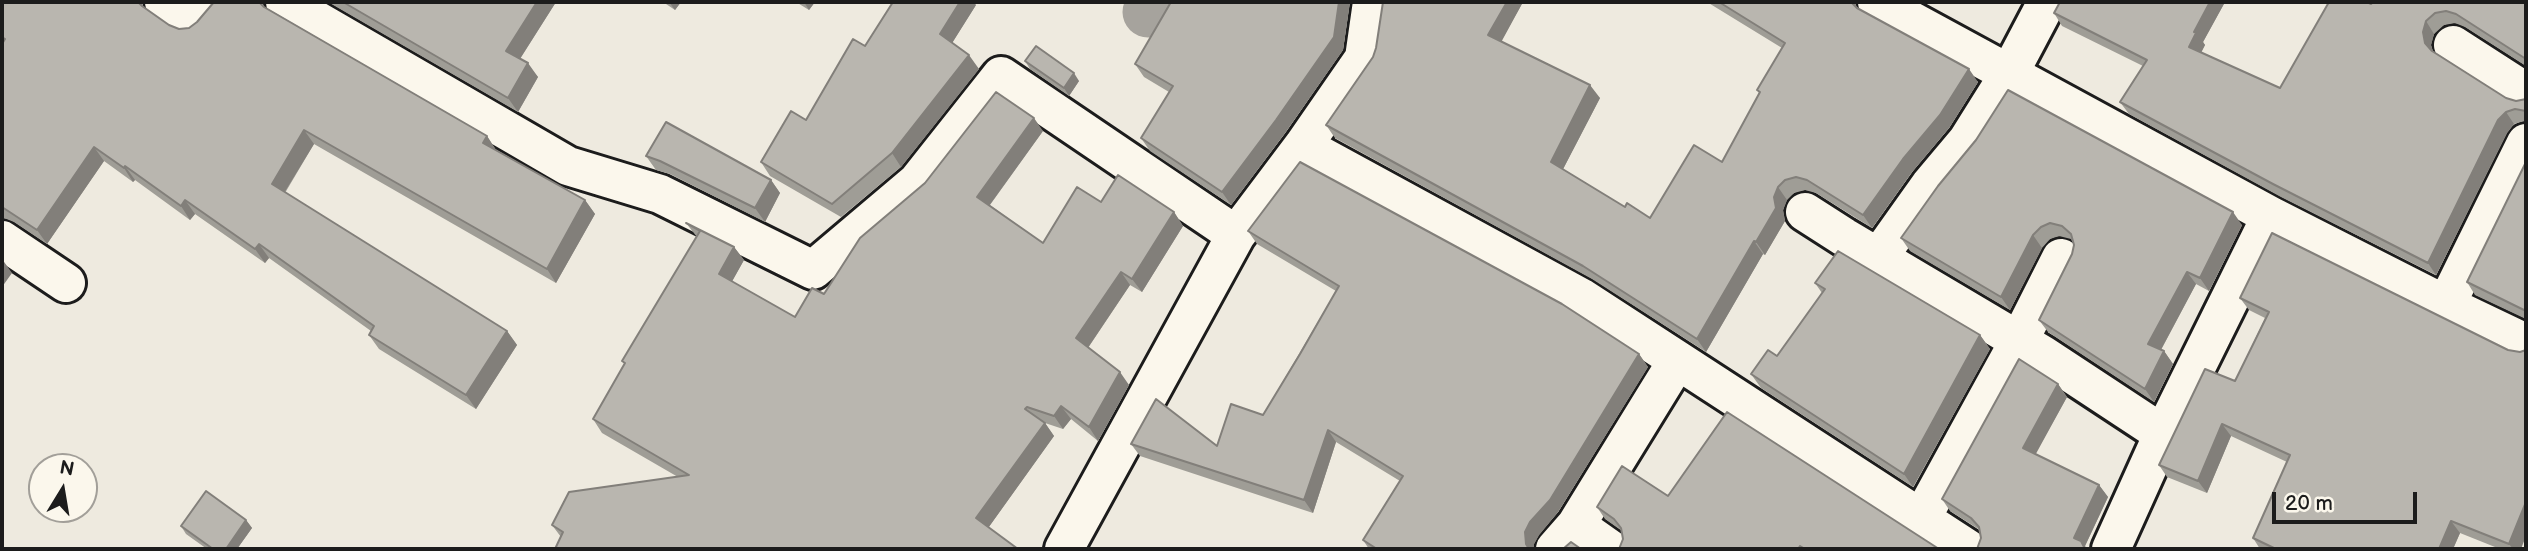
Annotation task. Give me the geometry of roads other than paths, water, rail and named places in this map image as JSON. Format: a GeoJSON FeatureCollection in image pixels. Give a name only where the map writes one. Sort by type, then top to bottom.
{"type":"FeatureCollection","features":[{"type":"Feature","properties":{"kind":"street"},"geometry":{"type":"LineString","coordinates":[[164,2],[191,21],[207,2]]}},
{"type":"Feature","properties":{"kind":"street"},"geometry":{"type":"LineString","coordinates":[[285,2],[568,166],[660,194],[814,270],[917,182],[1001,76],[1236,235]]}},
{"type":"Feature","properties":{"kind":"street"},"geometry":{"type":"LineString","coordinates":[[1064,549],[1236,235],[1303,146],[1364,58],[1372,2]]}},
{"type":"Feature","properties":{"kind":"street"},"geometry":{"type":"LineString","coordinates":[[1877,2],[2271,216],[2526,343]]}},
{"type":"Feature","properties":{"kind":"street"},"geometry":{"type":"LineString","coordinates":[[1878,258],[1930,185],[1966,141],[2009,74],[2047,2]]}},
{"type":"Feature","properties":{"kind":"street"},"geometry":{"type":"LineString","coordinates":[[2453,45],[2526,92]]}},
{"type":"Feature","properties":{"kind":"street"},"geometry":{"type":"LineString","coordinates":[[2446,305],[2526,143]]}},
{"type":"Feature","properties":{"kind":"street"},"geometry":{"type":"LineString","coordinates":[[1303,146],[1582,298],[1968,549]]}},
{"type":"Feature","properties":{"kind":"street"},"geometry":{"type":"LineString","coordinates":[[1805,212],[2019,341],[2163,434]]}},
{"type":"Feature","properties":{"kind":"street"},"geometry":{"type":"LineString","coordinates":[[2111,549],[2163,434],[2271,216]]}},
{"type":"Feature","properties":{"kind":"street"},"geometry":{"type":"LineString","coordinates":[[2,240],[66,282]]}},
{"type":"Feature","properties":{"kind":"street"},"geometry":{"type":"LineString","coordinates":[[1922,519],[2061,258]]}},
{"type":"Feature","properties":{"kind":"street"},"geometry":{"type":"LineString","coordinates":[[1610,549],[1566,537],[1677,361]]}},
{"type":"Feature","properties":{"kind":"waterway"},"geometry":{"type":"LineString","coordinates":[[1148,12],[1152,2]]}}]}
